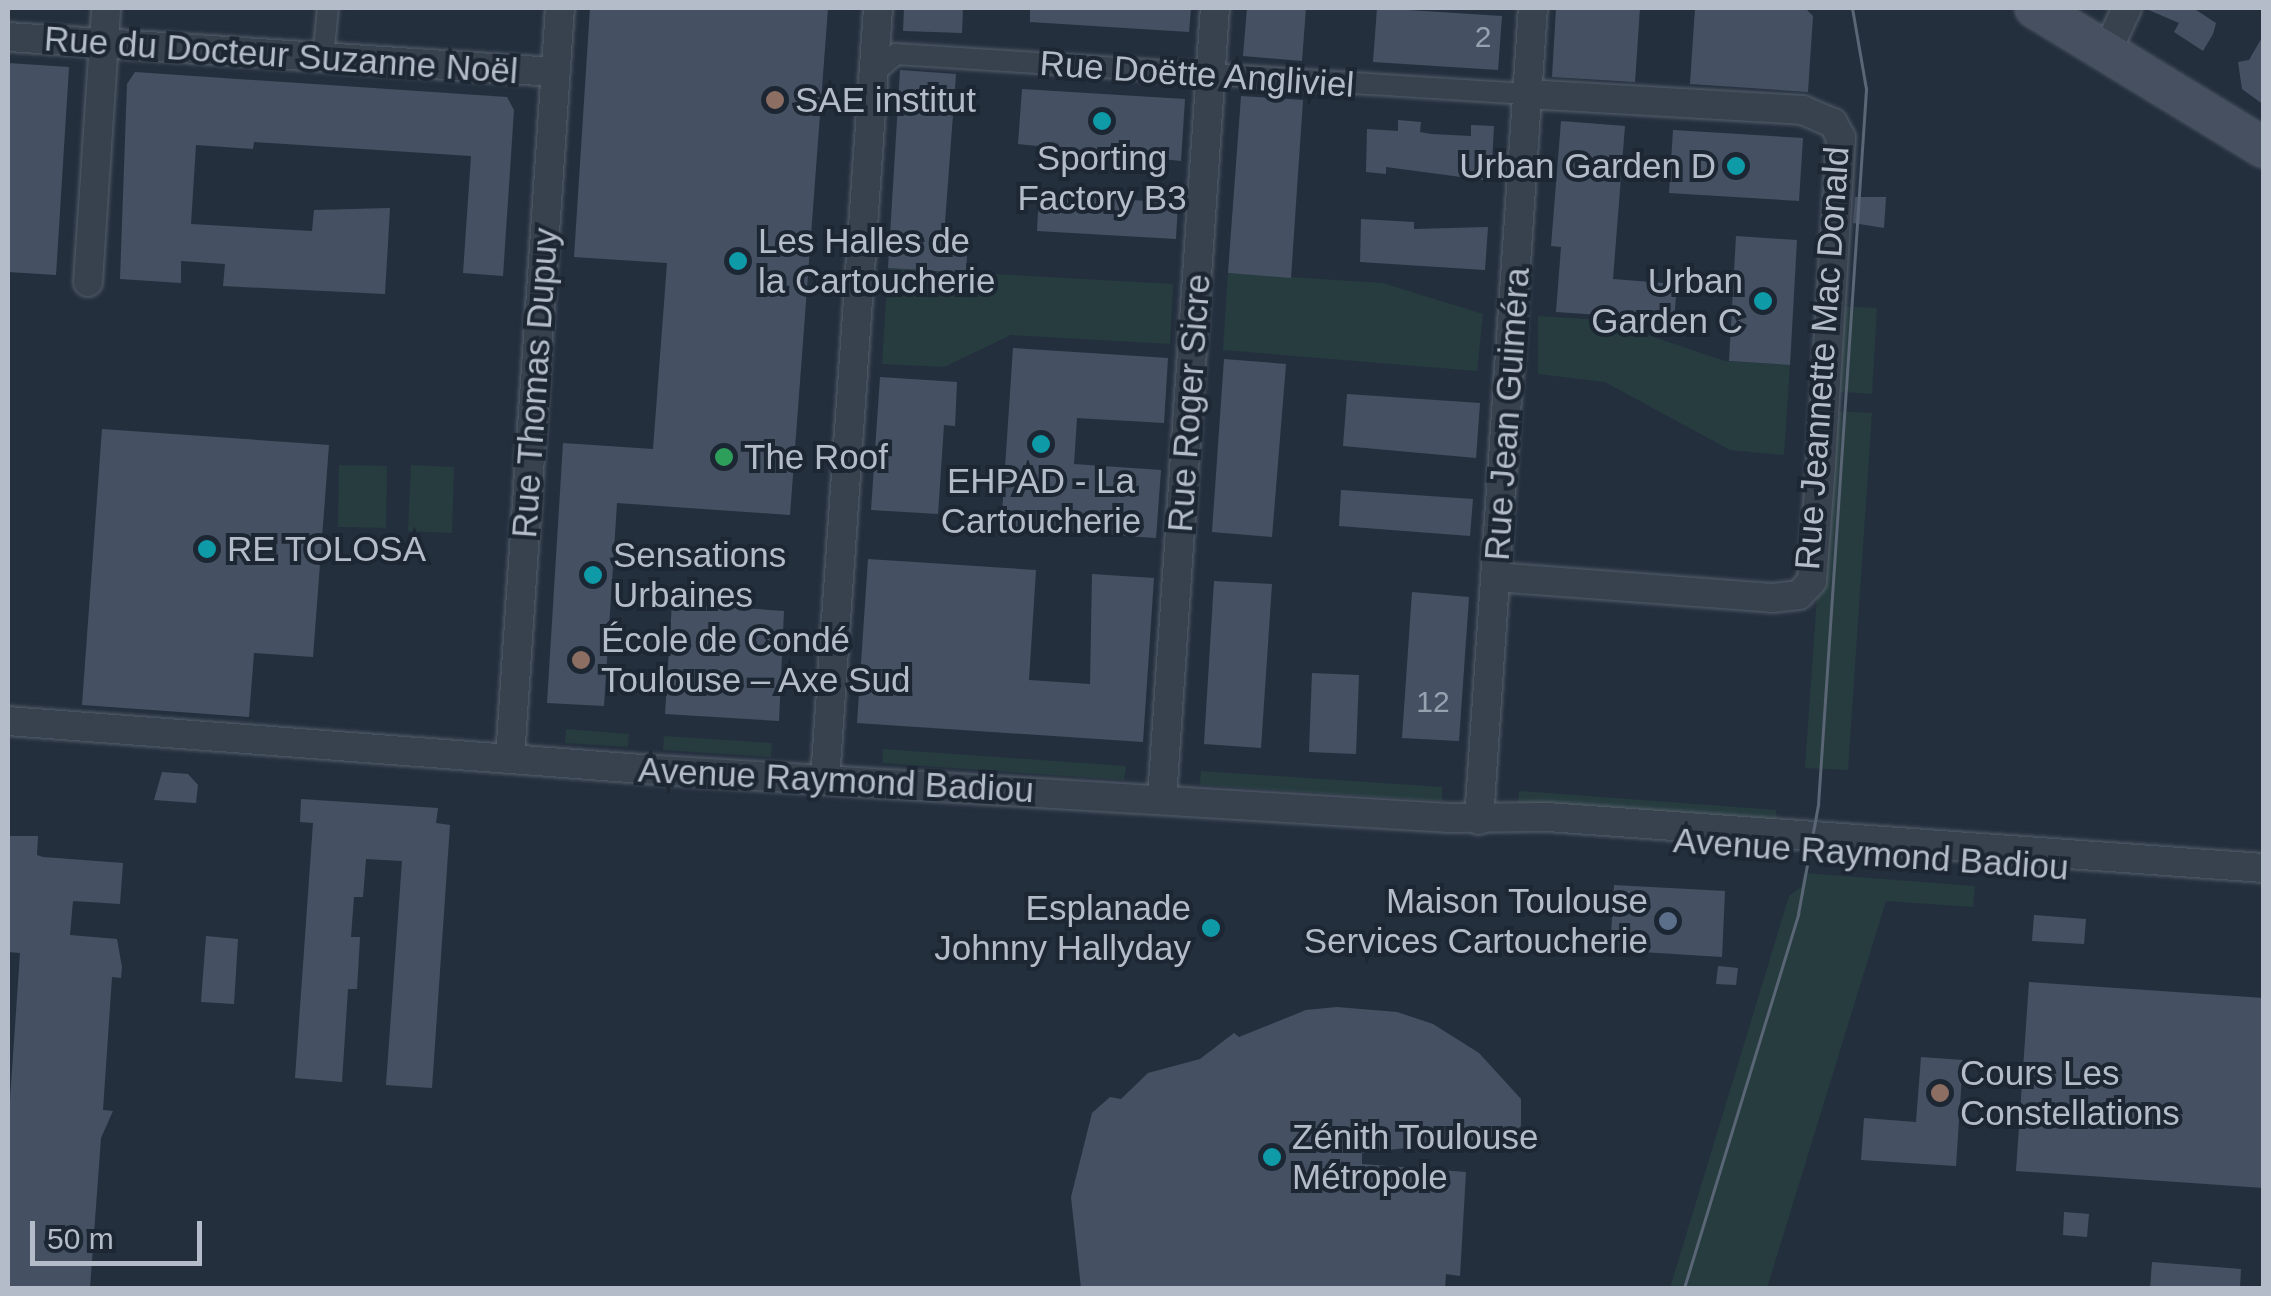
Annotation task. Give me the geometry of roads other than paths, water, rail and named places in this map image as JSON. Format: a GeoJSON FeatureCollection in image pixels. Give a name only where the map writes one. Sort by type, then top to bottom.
{"type":"FeatureCollection","features":[{"type":"Feature","properties":{"kind":"main road"},"geometry":{"type":"LineString","coordinates":[[2035,8],[2108,49],[2264,148]]}},
{"type":"Feature","properties":{"kind":"street"},"geometry":{"type":"LineString","coordinates":[[88,282],[106,8]]}},
{"type":"Feature","properties":{"kind":"street"},"geometry":{"type":"LineString","coordinates":[[324,58],[328,8]]}},
{"type":"Feature","properties":{"kind":"street","name":"Rue Thomas Dupuy"},"geometry":{"type":"LineString","coordinates":[[510,758],[560,8]]}},
{"type":"Feature","properties":{"kind":"street"},"geometry":{"type":"LineString","coordinates":[[825,780],[878,8]]}},
{"type":"Feature","properties":{"kind":"street","name":"Rue Roger Sicre"},"geometry":{"type":"LineString","coordinates":[[1162,799],[1215,8]]}},
{"type":"Feature","properties":{"kind":"street","name":"Rue Jean Guiméra"},"geometry":{"type":"LineString","coordinates":[[1479,820],[1533,8]]}},
{"type":"Feature","properties":{"kind":"street"},"geometry":{"type":"LineString","coordinates":[[2108,49],[2127,8]]}},
{"type":"Feature","properties":{"kind":"street","name":"Rue du Docteur Suzanne Noël"},"geometry":{"type":"LineString","coordinates":[[8,38],[555,72]]}},
{"type":"Feature","properties":{"kind":"street","name":"Rue Doëtte Angliviel"},"geometry":{"type":"LineString","coordinates":[[874,73],[896,54],[1527,94]]}},
{"type":"Feature","properties":{"kind":"street","name":"Rue Jeannette Mac Donald"},"geometry":{"type":"LineString","coordinates":[[1495,577],[1772,598],[1799,595],[1812,581],[1821,464],[1841,138],[1833,123],[1803,110],[1527,94]]}},
{"type":"Feature","properties":{"kind":"street","name":"Avenue Raymond Badiou"},"geometry":{"type":"LineString","coordinates":[[8,721],[825,780],[1479,820],[1840,856],[2264,880]]}},
{"type":"Feature","properties":{"kind":"street","name":"Avenue Raymond Badiou"},"geometry":{"type":"LineString","coordinates":[[8,734],[148,741],[194,736]]}},
{"type":"Feature","properties":{"kind":"street","name":"Avenue Raymond Badiou"},"geometry":{"type":"LineString","coordinates":[[1479,820],[1547,817],[2264,868]]}},
{"type":"Feature","properties":{"kind":"tram line"},"geometry":{"type":"LineString","coordinates":[[1684,1288],[1798,914],[1818,805],[1866,89],[1852,8]]}},
{"type":"Feature","properties":{"kind":"place","name":"SAE institut"},"geometry":{"type":"Point","coordinates":[775,100]}},
{"type":"Feature","properties":{"kind":"place","name":"Sporting Factory B3"},"geometry":{"type":"Point","coordinates":[1102,121]}},
{"type":"Feature","properties":{"kind":"place","name":"Urban Garden D"},"geometry":{"type":"Point","coordinates":[1736,166]}},
{"type":"Feature","properties":{"kind":"place","name":"Les Halles de la Cartoucherie"},"geometry":{"type":"Point","coordinates":[738,261]}},
{"type":"Feature","properties":{"kind":"place","name":"Urban Garden C"},"geometry":{"type":"Point","coordinates":[1763,301]}},
{"type":"Feature","properties":{"kind":"place","name":"EHPAD - La Cartoucherie"},"geometry":{"type":"Point","coordinates":[1041,444]}},
{"type":"Feature","properties":{"kind":"place","name":"The Roof"},"geometry":{"type":"Point","coordinates":[724,457]}},
{"type":"Feature","properties":{"kind":"place","name":"RE TOLOSA"},"geometry":{"type":"Point","coordinates":[207,549]}},
{"type":"Feature","properties":{"kind":"place","name":"Sensations Urbaines"},"geometry":{"type":"Point","coordinates":[593,575]}},
{"type":"Feature","properties":{"kind":"place","name":"École de Condé Toulouse – Axe Sud"},"geometry":{"type":"Point","coordinates":[581,660]}},
{"type":"Feature","properties":{"kind":"place","name":"Maison Toulouse Services Cartoucherie"},"geometry":{"type":"Point","coordinates":[1668,921]}},
{"type":"Feature","properties":{"kind":"place","name":"Esplanade Johnny Hallyday"},"geometry":{"type":"Point","coordinates":[1211,928]}},
{"type":"Feature","properties":{"kind":"place","name":"Cours Les Constellations"},"geometry":{"type":"Point","coordinates":[1940,1093]}},
{"type":"Feature","properties":{"kind":"place","name":"Zénith Toulouse Métropole"},"geometry":{"type":"Point","coordinates":[1272,1157]}}]}
